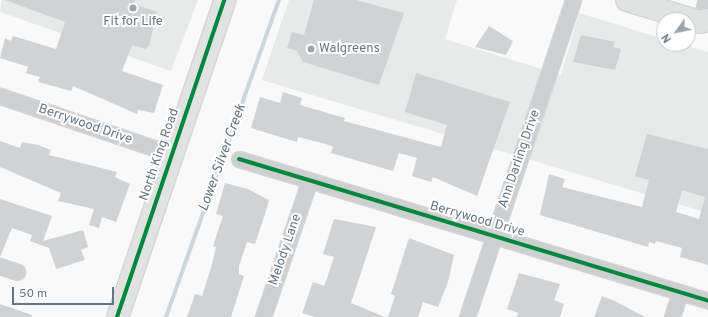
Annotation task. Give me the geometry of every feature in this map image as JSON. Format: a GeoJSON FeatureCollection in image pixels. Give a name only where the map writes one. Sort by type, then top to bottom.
{"type":"FeatureCollection","features":[{"type":"Feature","properties":{"kind":"main road","name":"North King Road"},"geometry":{"type":"LineString","coordinates":[[117,317],[224,0]]}},
{"type":"Feature","properties":{"kind":"main road"},"geometry":{"type":"LineString","coordinates":[[627,0],[705,24]]}},
{"type":"Feature","properties":{"kind":"street","name":"Ann Darling Drive"},"geometry":{"type":"LineString","coordinates":[[467,317],[573,0]]}},
{"type":"Feature","properties":{"kind":"street"},"geometry":{"type":"LineString","coordinates":[[705,24],[706,0]]}},
{"type":"Feature","properties":{"kind":"street","name":"Berrywood Drive"},"geometry":{"type":"LineString","coordinates":[[0,96],[171,154]]}},
{"type":"Feature","properties":{"kind":"street","name":"Berrywood Drive"},"geometry":{"type":"LineString","coordinates":[[239,160],[309,182],[494,235],[708,301]]}},
{"type":"Feature","properties":{"kind":"street","name":"Melody Lane"},"geometry":{"type":"LineString","coordinates":[[263,317],[309,182]]}},
{"type":"Feature","properties":{"kind":"street"},"geometry":{"type":"LineString","coordinates":[[0,266],[17,272]]}},
{"type":"Feature","properties":{"kind":"street"},"geometry":{"type":"LineString","coordinates":[[672,317],[680,293]]}},
{"type":"Feature","properties":{"kind":"shaded area"},"geometry":{"type":"Polygon","coordinates":[[[2,0],[198,0],[171,71],[0,12],[2,0]]]}},
{"type":"Feature","properties":{"kind":"shaded area"},"geometry":{"type":"Polygon","coordinates":[[[289,0],[457,0],[445,39],[561,75],[579,13],[656,37],[656,52],[696,52],[696,48],[708,52],[708,213],[262,80],[289,0]]]}},
{"type":"Feature","properties":{"kind":"building"},"geometry":{"type":"Polygon","coordinates":[[[5,0],[135,0],[134,4],[157,12],[149,46],[145,49],[132,45],[122,71],[163,85],[154,113],[138,110],[137,114],[73,86],[71,91],[38,82],[40,77],[26,73],[28,67],[0,58],[5,38],[11,41],[13,36],[56,49],[65,22],[5,0]]]}},
{"type":"Feature","properties":{"kind":"building","name":"Walgreens"},"geometry":{"type":"Polygon","coordinates":[[[314,0],[356,0],[404,13],[379,85],[303,62],[297,51],[287,48],[292,32],[304,35],[314,0]]]}},
{"type":"Feature","properties":{"kind":"building"},"geometry":{"type":"Polygon","coordinates":[[[489,26],[513,41],[506,55],[475,47],[489,26]]]}},
{"type":"Feature","properties":{"kind":"building"},"geometry":{"type":"Polygon","coordinates":[[[581,35],[615,42],[613,47],[621,49],[615,70],[573,62],[581,35]]]}},
{"type":"Feature","properties":{"kind":"building"},"geometry":{"type":"Polygon","coordinates":[[[416,73],[510,102],[477,196],[433,177],[431,182],[412,176],[417,158],[399,153],[393,171],[331,153],[333,147],[326,144],[298,137],[297,142],[251,128],[260,97],[280,103],[283,92],[302,98],[300,105],[345,118],[344,121],[441,147],[447,125],[405,112],[416,73]]]}},
{"type":"Feature","properties":{"kind":"building"},"geometry":{"type":"Polygon","coordinates":[[[647,134],[708,149],[708,265],[680,257],[682,248],[656,241],[655,244],[649,242],[648,247],[540,215],[549,174],[565,179],[562,187],[642,207],[649,180],[635,176],[647,134]],[[682,190],[676,212],[699,219],[705,197],[682,190]]]}},
{"type":"Feature","properties":{"kind":"building"},"geometry":{"type":"Polygon","coordinates":[[[0,141],[20,148],[22,142],[38,145],[51,150],[49,155],[117,172],[115,177],[130,184],[116,222],[102,217],[99,228],[89,225],[94,209],[58,201],[61,193],[0,167],[0,141]]]}},
{"type":"Feature","properties":{"kind":"building"},"geometry":{"type":"Polygon","coordinates":[[[225,183],[248,189],[269,200],[255,244],[247,242],[239,266],[239,274],[244,276],[231,317],[187,317],[195,294],[202,296],[211,268],[216,247],[213,246],[223,216],[216,214],[225,183]]]}},
{"type":"Feature","properties":{"kind":"building"},"geometry":{"type":"Polygon","coordinates":[[[0,199],[52,216],[43,241],[83,230],[88,247],[81,250],[85,260],[56,269],[49,248],[30,241],[32,235],[12,228],[0,257],[0,199]]]}},
{"type":"Feature","properties":{"kind":"building"},"geometry":{"type":"Polygon","coordinates":[[[334,219],[376,227],[351,303],[385,317],[315,317],[302,313],[313,282],[324,286],[327,278],[334,257],[323,254],[334,219]]]}},
{"type":"Feature","properties":{"kind":"building"},"geometry":{"type":"Polygon","coordinates":[[[409,238],[454,255],[448,282],[438,307],[423,302],[418,317],[388,317],[395,296],[391,294],[409,238]]]}},
{"type":"Feature","properties":{"kind":"building"},"geometry":{"type":"Polygon","coordinates":[[[519,273],[560,284],[554,300],[564,304],[560,317],[517,317],[518,313],[507,309],[519,273]]]}},
{"type":"Feature","properties":{"kind":"building"},"geometry":{"type":"Polygon","coordinates":[[[602,296],[615,301],[645,317],[594,317],[602,296]]]}},
{"type":"Feature","properties":{"kind":"building"},"geometry":{"type":"Polygon","coordinates":[[[0,304],[32,315],[32,317],[0,317],[0,304]]]}},
{"type":"Feature","properties":{"kind":"waterway","name":"Lower Silver Creek"},"geometry":{"type":"LineString","coordinates":[[166,317],[279,0]]}},
{"type":"Feature","properties":{"kind":"cycle path"},"geometry":{"type":"LineString","coordinates":[[117,317],[224,0]]}},
{"type":"Feature","properties":{"kind":"cycle path"},"geometry":{"type":"LineString","coordinates":[[239,159],[708,301]]}},
{"type":"Feature","properties":{"kind":"place","name":"Fit for Life"},"geometry":{"type":"Point","coordinates":[133,8]}},
{"type":"Feature","properties":{"kind":"place","name":"Walgreens"},"geometry":{"type":"Point","coordinates":[311,49]}}]}
